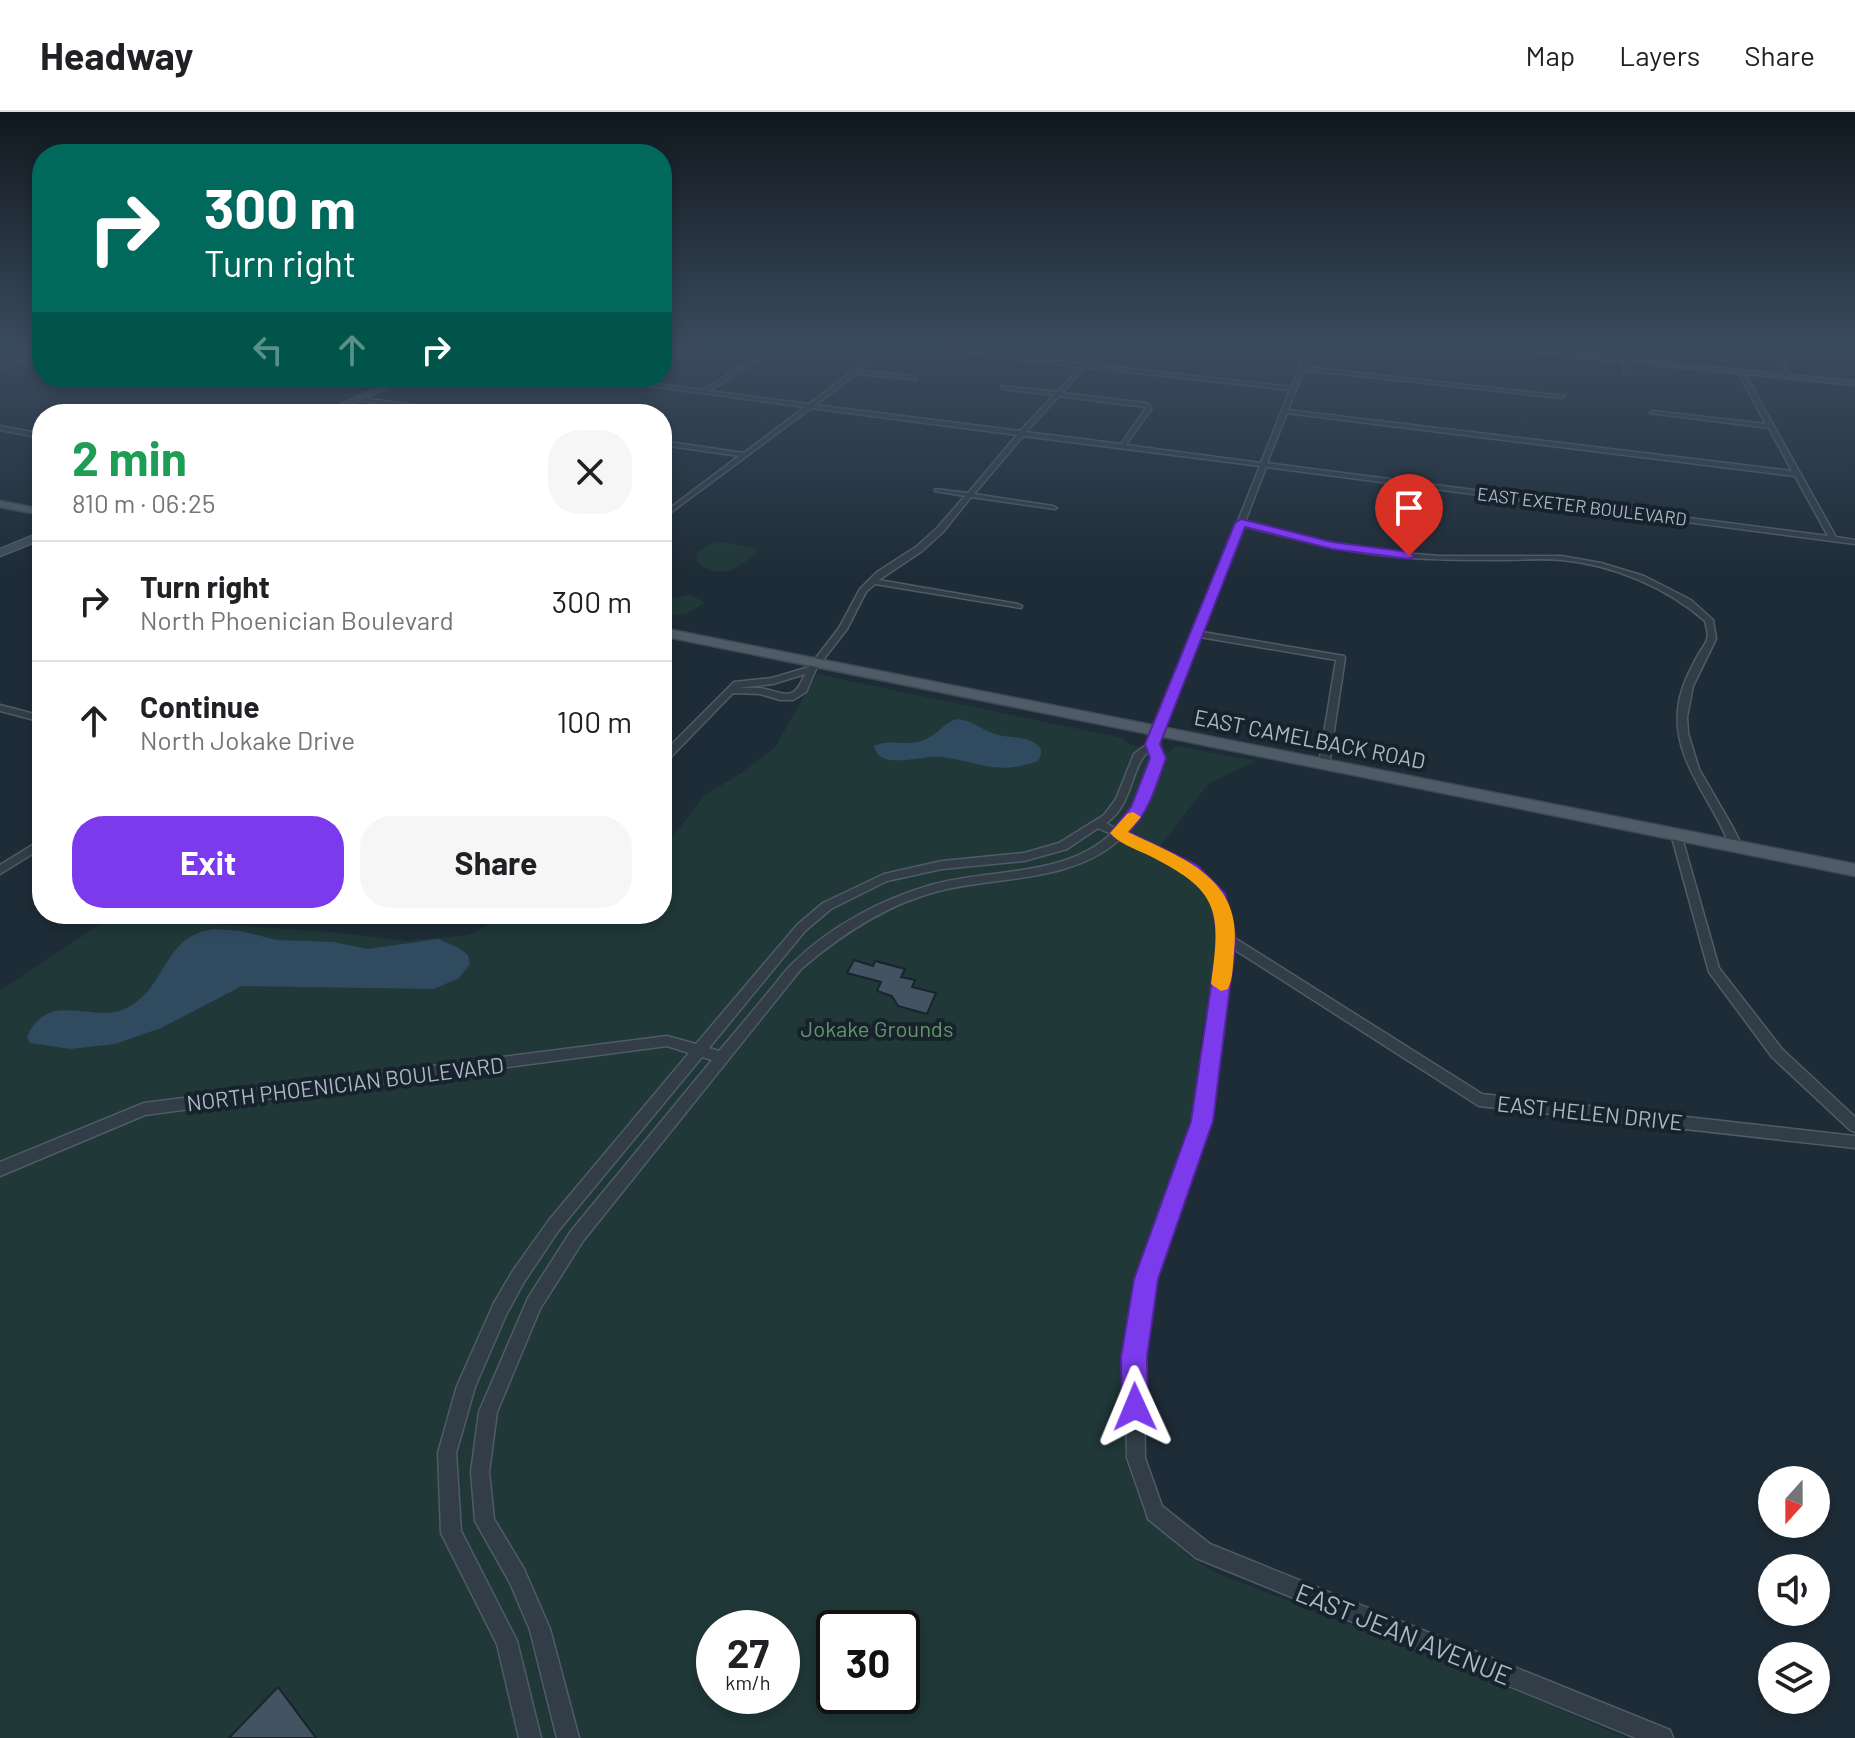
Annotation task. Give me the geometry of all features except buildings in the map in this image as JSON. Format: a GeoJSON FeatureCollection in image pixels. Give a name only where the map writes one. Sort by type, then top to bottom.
{"type":"FeatureCollection","features":[{"type":"Feature","properties":{"kind":"main road"},"geometry":{"type":"LineString","coordinates":[[0,495],[32,501]]}},
{"type":"Feature","properties":{"kind":"main road"},"geometry":{"type":"LineString","coordinates":[[0,504],[32,510]]}},
{"type":"Feature","properties":{"kind":"main road","name":"EAST CAMELBACK ROAD"},"geometry":{"type":"LineString","coordinates":[[672,634],[814,667],[1156,737],[1324,764],[1855,870]]}},
{"type":"Feature","properties":{"kind":"street"},"geometry":{"type":"LineString","coordinates":[[672,508],[788,424]]}},
{"type":"Feature","properties":{"kind":"street","name":"EAST EXETER BOULEVARD"},"geometry":{"type":"LineString","coordinates":[[947,424],[1855,542]]}},
{"type":"Feature","properties":{"kind":"street"},"geometry":{"type":"LineString","coordinates":[[729,690],[793,697],[803,690],[814,667],[873,581],[925,543],[972,495],[1032,424]]}},
{"type":"Feature","properties":{"kind":"street"},"geometry":{"type":"LineString","coordinates":[[1122,447],[1138,424]]}},
{"type":"Feature","properties":{"kind":"street"},"geometry":{"type":"LineString","coordinates":[[530,1738],[507,1641],[451,1533],[447,1453],[466,1386],[500,1309],[518,1277],[554,1225],[778,952],[827,906],[884,878],[942,865],[1024,857],[1063,846],[1099,824],[1121,800],[1139,754],[1156,737],[1279,424]]}},
{"type":"Feature","properties":{"kind":"street"},"geometry":{"type":"LineString","coordinates":[[1389,424],[1797,474]]}},
{"type":"Feature","properties":{"kind":"street"},"geometry":{"type":"LineString","coordinates":[[1751,424],[1770,426],[1833,539]]}},
{"type":"Feature","properties":{"kind":"street"},"geometry":{"type":"LineString","coordinates":[[0,428],[32,434]]}},
{"type":"Feature","properties":{"kind":"street"},"geometry":{"type":"LineString","coordinates":[[672,444],[746,455]]}},
{"type":"Feature","properties":{"kind":"street"},"geometry":{"type":"LineString","coordinates":[[937,490],[1053,508]]}},
{"type":"Feature","properties":{"kind":"street"},"geometry":{"type":"LineString","coordinates":[[1241,523],[1332,546],[1378,553],[1440,558],[1561,558],[1641,578],[1688,602],[1709,620],[1712,639],[1691,672],[1682,700],[1684,735],[1694,769],[1729,825],[1736,846]]}},
{"type":"Feature","properties":{"kind":"street"},"geometry":{"type":"LineString","coordinates":[[0,553],[32,539]]}},
{"type":"Feature","properties":{"kind":"street"},"geometry":{"type":"LineString","coordinates":[[873,581],[1018,606]]}},
{"type":"Feature","properties":{"kind":"street"},"geometry":{"type":"LineString","coordinates":[[1198,634],[1341,658],[1324,764]]}},
{"type":"Feature","properties":{"kind":"street"},"geometry":{"type":"LineString","coordinates":[[672,750],[729,690],[744,682],[773,681],[814,667]]}},
{"type":"Feature","properties":{"kind":"street"},"geometry":{"type":"LineString","coordinates":[[768,693],[767,686],[773,681]]}},
{"type":"Feature","properties":{"kind":"street"},"geometry":{"type":"LineString","coordinates":[[0,708],[32,716]]}},
{"type":"Feature","properties":{"kind":"street"},"geometry":{"type":"LineString","coordinates":[[568,1738],[540,1629],[517,1576],[485,1521],[480,1472],[488,1412],[534,1304],[577,1236],[797,966],[824,942],[860,919],[935,888],[1033,873],[1077,860],[1128,825],[1139,807],[1158,758],[1156,737]]}},
{"type":"Feature","properties":{"kind":"street"},"geometry":{"type":"LineString","coordinates":[[1099,824],[1191,869],[1219,897],[1227,939]]}},
{"type":"Feature","properties":{"kind":"street"},"geometry":{"type":"LineString","coordinates":[[1676,834],[1713,969],[1777,1053],[1855,1126]]}},
{"type":"Feature","properties":{"kind":"street"},"geometry":{"type":"LineString","coordinates":[[0,870],[32,849]]}},
{"type":"Feature","properties":{"kind":"street","name":"EAST HELEN DRIVE"},"geometry":{"type":"LineString","coordinates":[[1227,939],[1479,1100],[1855,1142]]}},
{"type":"Feature","properties":{"kind":"street","name":"EAST JEAN AVENUE"},"geometry":{"type":"LineString","coordinates":[[1227,939],[1202,1121],[1146,1279],[1134,1357],[1136,1458],[1155,1512],[1203,1551],[1662,1738]]}},
{"type":"Feature","properties":{"kind":"street","name":"NORTH PHOENICIAN BOULEVARD"},"geometry":{"type":"LineString","coordinates":[[0,1169],[144,1109],[667,1041],[720,1057]]}},
{"type":"Feature","properties":{"kind":"green space"},"geometry":{"type":"Polygon","coordinates":[[[716,541],[756,548],[758,551],[737,567],[714,571],[697,562],[696,553],[716,541]]]}},
{"type":"Feature","properties":{"kind":"green space"},"geometry":{"type":"Polygon","coordinates":[[[689,595],[705,602],[685,614],[672,615],[672,598],[689,595]]]}},
{"type":"Feature","properties":{"kind":"green space","name":"Jokake Grounds"},"geometry":{"type":"Polygon","coordinates":[[[817,674],[1122,738],[1130,745],[1170,752],[1175,746],[1256,761],[1209,783],[1152,857],[1187,875],[1207,893],[1213,905],[1217,940],[1214,975],[1201,1037],[1196,1103],[1136,1276],[1125,1355],[1125,1460],[1147,1517],[1190,1557],[1214,1572],[1478,1674],[1626,1738],[0,1738],[0,991],[100,924],[214,924],[333,932],[404,941],[469,935],[489,924],[672,924],[672,837],[705,795],[740,774],[775,747],[817,674]]]}},
{"type":"Feature","properties":{"kind":"water"},"geometry":{"type":"Polygon","coordinates":[[[956,719],[968,721],[998,735],[1032,741],[1041,750],[1038,761],[1000,768],[941,757],[892,760],[877,754],[874,746],[924,740],[956,719]]]}},
{"type":"Feature","properties":{"kind":"water"},"geometry":{"type":"Polygon","coordinates":[[[216,929],[241,931],[277,940],[334,942],[368,949],[438,939],[468,955],[470,964],[459,978],[434,989],[242,986],[161,1028],[115,1044],[70,1049],[30,1043],[27,1037],[36,1022],[47,1014],[72,1010],[114,1012],[127,1008],[151,987],[185,940],[216,929]]]}},
{"type":"Feature","properties":{"kind":"slow traffic"},"geometry":{"type":"LineString","coordinates":[[1133,817],[1118,833],[1191,869],[1219,897],[1227,939],[1221,984]]}},
{"type":"Feature","properties":{"kind":"route"},"geometry":{"type":"LineString","coordinates":[[1135,1407],[1134,1357],[1146,1279],[1202,1121],[1227,939],[1219,897],[1191,869],[1118,833],[1128,825],[1149,783],[1158,758],[1153,744],[1241,523],[1332,546],[1409,556]]}}]}
